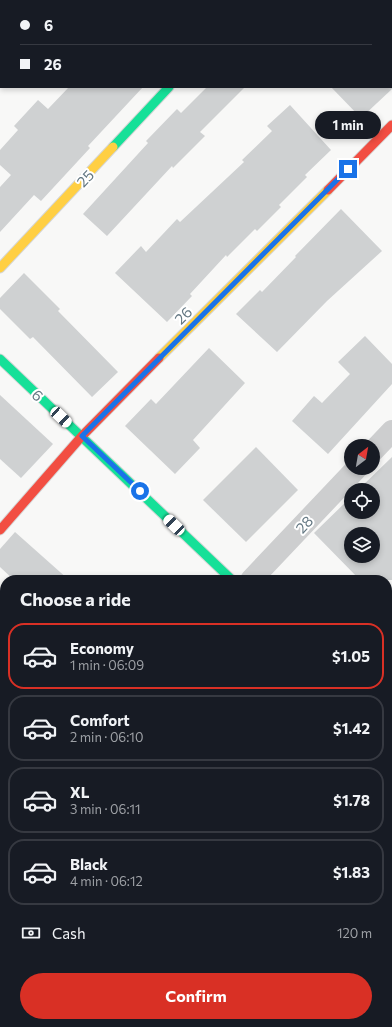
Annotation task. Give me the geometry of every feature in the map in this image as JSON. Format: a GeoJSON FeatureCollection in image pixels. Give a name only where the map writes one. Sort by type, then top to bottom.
{"type":"FeatureCollection","features":[{"type":"Feature","properties":{"kind":"street","name":"25"},"geometry":{"type":"LineString","coordinates":[[0,268],[168,88]]}},
{"type":"Feature","properties":{"kind":"street","name":"26"},"geometry":{"type":"LineString","coordinates":[[0,530],[82,436],[392,125]]}},
{"type":"Feature","properties":{"kind":"street","name":"6"},"geometry":{"type":"LineString","coordinates":[[0,359],[227,575]]}},
{"type":"Feature","properties":{"kind":"street"},"geometry":{"type":"LineString","coordinates":[[380,444],[392,431]]}},
{"type":"Feature","properties":{"kind":"street","name":"28"},"geometry":{"type":"LineString","coordinates":[[256,575],[350,475]]}},
{"type":"Feature","properties":{"kind":"building"},"geometry":{"type":"Polygon","coordinates":[[[68,88],[142,88],[88,146],[90,148],[41,201],[34,195],[0,232],[0,187],[11,175],[0,165],[0,150],[18,130],[14,126],[38,100],[48,109],[68,88]]]}},
{"type":"Feature","properties":{"kind":"building"},"geometry":{"type":"Polygon","coordinates":[[[206,88],[244,88],[200,132],[205,136],[173,168],[172,166],[107,236],[83,214],[148,143],[146,141],[177,109],[181,113],[206,88]]]}},
{"type":"Feature","properties":{"kind":"building"},"geometry":{"type":"Polygon","coordinates":[[[332,88],[392,88],[392,89],[361,118],[332,88]]]}},
{"type":"Feature","properties":{"kind":"building"},"geometry":{"type":"Polygon","coordinates":[[[290,105],[331,150],[305,175],[307,177],[279,205],[281,207],[257,231],[255,229],[227,257],[226,255],[190,294],[192,296],[167,322],[115,273],[141,246],[146,252],[177,219],[180,222],[244,162],[242,160],[272,131],[267,126],[290,105]]]}},
{"type":"Feature","properties":{"kind":"building"},"geometry":{"type":"Polygon","coordinates":[[[341,209],[382,251],[327,301],[277,352],[236,314],[260,290],[262,292],[341,209]]]}},
{"type":"Feature","properties":{"kind":"building"},"geometry":{"type":"Polygon","coordinates":[[[24,273],[60,309],[58,311],[118,372],[92,397],[33,337],[30,339],[0,309],[0,298],[24,273]]]}},
{"type":"Feature","properties":{"kind":"building"},"geometry":{"type":"Polygon","coordinates":[[[365,336],[392,364],[392,384],[328,454],[292,421],[314,396],[322,403],[350,374],[338,362],[365,336]]]}},
{"type":"Feature","properties":{"kind":"building"},"geometry":{"type":"Polygon","coordinates":[[[209,348],[245,383],[193,440],[200,448],[175,474],[125,426],[151,399],[156,404],[209,348]]]}},
{"type":"Feature","properties":{"kind":"building"},"geometry":{"type":"Polygon","coordinates":[[[0,395],[53,444],[21,478],[0,459],[0,395]]]}},
{"type":"Feature","properties":{"kind":"building"},"geometry":{"type":"Polygon","coordinates":[[[256,447],[298,490],[246,542],[203,500],[256,447]]]}},
{"type":"Feature","properties":{"kind":"building"},"geometry":{"type":"Polygon","coordinates":[[[392,457],[392,575],[355,575],[314,533],[344,504],[344,519],[380,519],[380,483],[365,483],[373,475],[380,475],[380,469],[392,457]]]}},
{"type":"Feature","properties":{"kind":"building"},"geometry":{"type":"Polygon","coordinates":[[[15,532],[63,575],[9,575],[0,567],[0,549],[15,532]]]}},
{"type":"Feature","properties":{"kind":"traffic: fast"},"geometry":{"type":"LineString","coordinates":[[113,147],[168,88]]}},
{"type":"Feature","properties":{"kind":"traffic: fast"},"geometry":{"type":"LineString","coordinates":[[0,359],[227,575]]}},
{"type":"Feature","properties":{"kind":"traffic: slow"},"geometry":{"type":"LineString","coordinates":[[0,268],[113,147]]}},
{"type":"Feature","properties":{"kind":"traffic: slow"},"geometry":{"type":"LineString","coordinates":[[159,358],[328,190]]}},
{"type":"Feature","properties":{"kind":"traffic: jam"},"geometry":{"type":"LineString","coordinates":[[328,190],[392,125]]}},
{"type":"Feature","properties":{"kind":"traffic: jam"},"geometry":{"type":"LineString","coordinates":[[0,530],[82,436],[159,358]]}},
{"type":"Feature","properties":{"kind":"route"},"geometry":{"type":"LineString","coordinates":[[140,491],[82,436],[348,169]]}}]}
